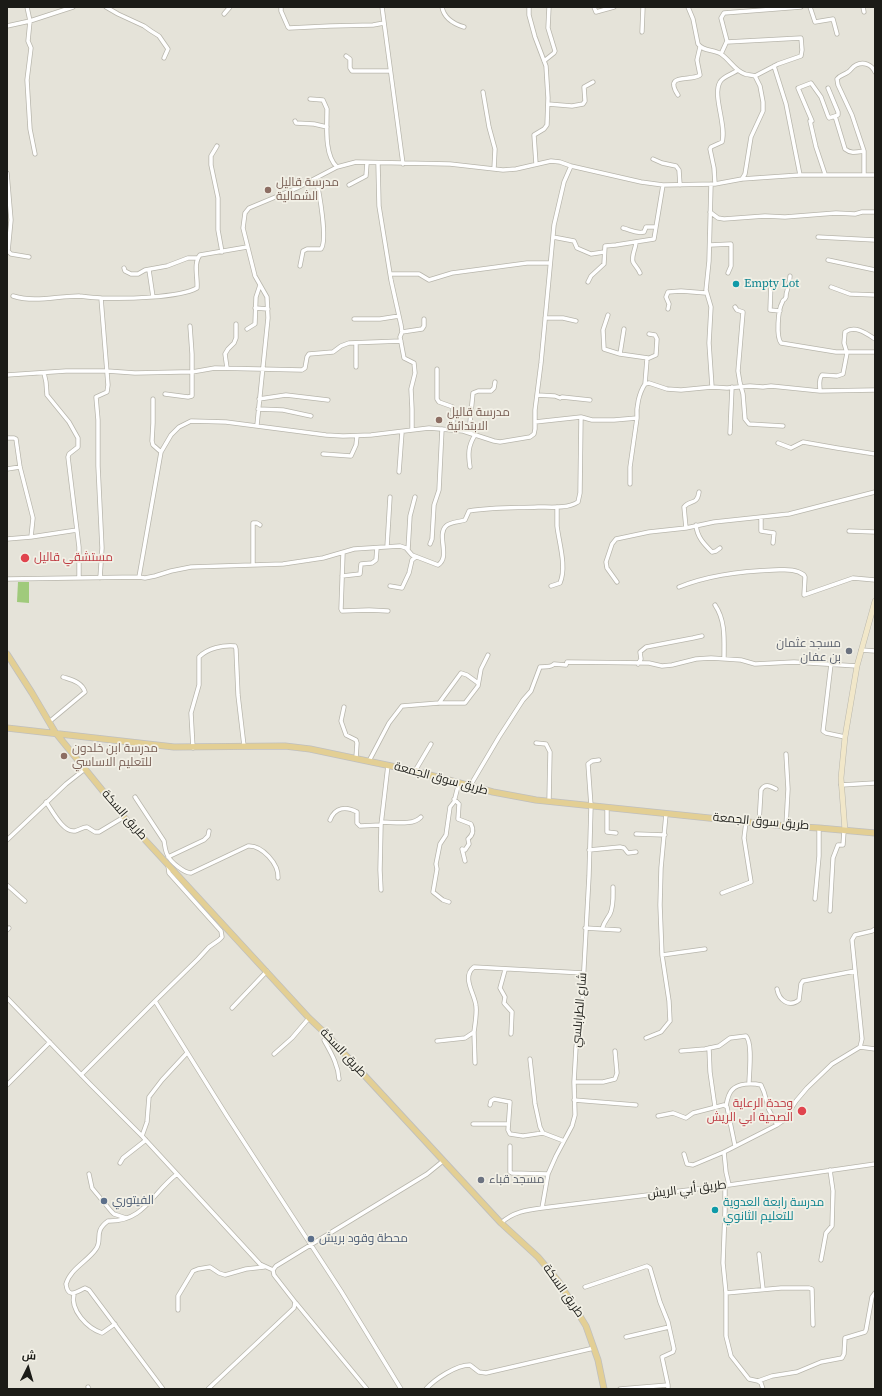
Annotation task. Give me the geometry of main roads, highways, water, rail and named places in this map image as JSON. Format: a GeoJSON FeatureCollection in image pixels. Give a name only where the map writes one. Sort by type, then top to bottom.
{"type":"FeatureCollection","features":[{"type":"Feature","properties":{"kind":"main road"},"geometry":{"type":"LineString","coordinates":[[844,831],[841,785],[845,737],[857,666],[875,601]]}},
{"type":"Feature","properties":{"kind":"main road","name":"طريق السكة"},"geometry":{"type":"LineString","coordinates":[[7,654],[32,693],[54,732],[124,817],[166,858],[168,865],[309,1018],[328,1036],[501,1223],[538,1257],[559,1282],[586,1326],[594,1348],[604,1389]]}},
{"type":"Feature","properties":{"kind":"main road","name":"طريق سوق الجمعة"},"geometry":{"type":"LineString","coordinates":[[7,728],[54,732],[174,747],[285,746],[310,749],[415,771],[493,792],[536,800],[786,826],[875,833]]}},
{"type":"Feature","properties":{"kind":"place","name":"مدرسة قاليل الشمالية"},"geometry":{"type":"Point","coordinates":[268,190]}},
{"type":"Feature","properties":{"kind":"place","name":"Empty Lot"},"geometry":{"type":"Point","coordinates":[736,284]}},
{"type":"Feature","properties":{"kind":"place","name":"مدرسة قاليل الابتدائية"},"geometry":{"type":"Point","coordinates":[439,420]}},
{"type":"Feature","properties":{"kind":"place","name":"مستشقي قاليل"},"geometry":{"type":"Point","coordinates":[25,558]}},
{"type":"Feature","properties":{"kind":"place","name":"مسجد عثمان بن عفان"},"geometry":{"type":"Point","coordinates":[849,651]}},
{"type":"Feature","properties":{"kind":"place","name":"مدرسة ابن خلدون للتعليم الاساسي"},"geometry":{"type":"Point","coordinates":[64,756]}},
{"type":"Feature","properties":{"kind":"place","name":"وحدة الرعاية الصحية ابي الريش"},"geometry":{"type":"Point","coordinates":[802,1111]}},
{"type":"Feature","properties":{"kind":"place","name":"مسجد قباء"},"geometry":{"type":"Point","coordinates":[481,1180]}},
{"type":"Feature","properties":{"kind":"place","name":"الفيتوري"},"geometry":{"type":"Point","coordinates":[104,1201]}},
{"type":"Feature","properties":{"kind":"place","name":"مدرسة رابعة العدوية للتعليم الثانوي"},"geometry":{"type":"Point","coordinates":[715,1210]}},
{"type":"Feature","properties":{"kind":"place","name":"محطة وقود بريش"},"geometry":{"type":"Point","coordinates":[311,1239]}}]}
